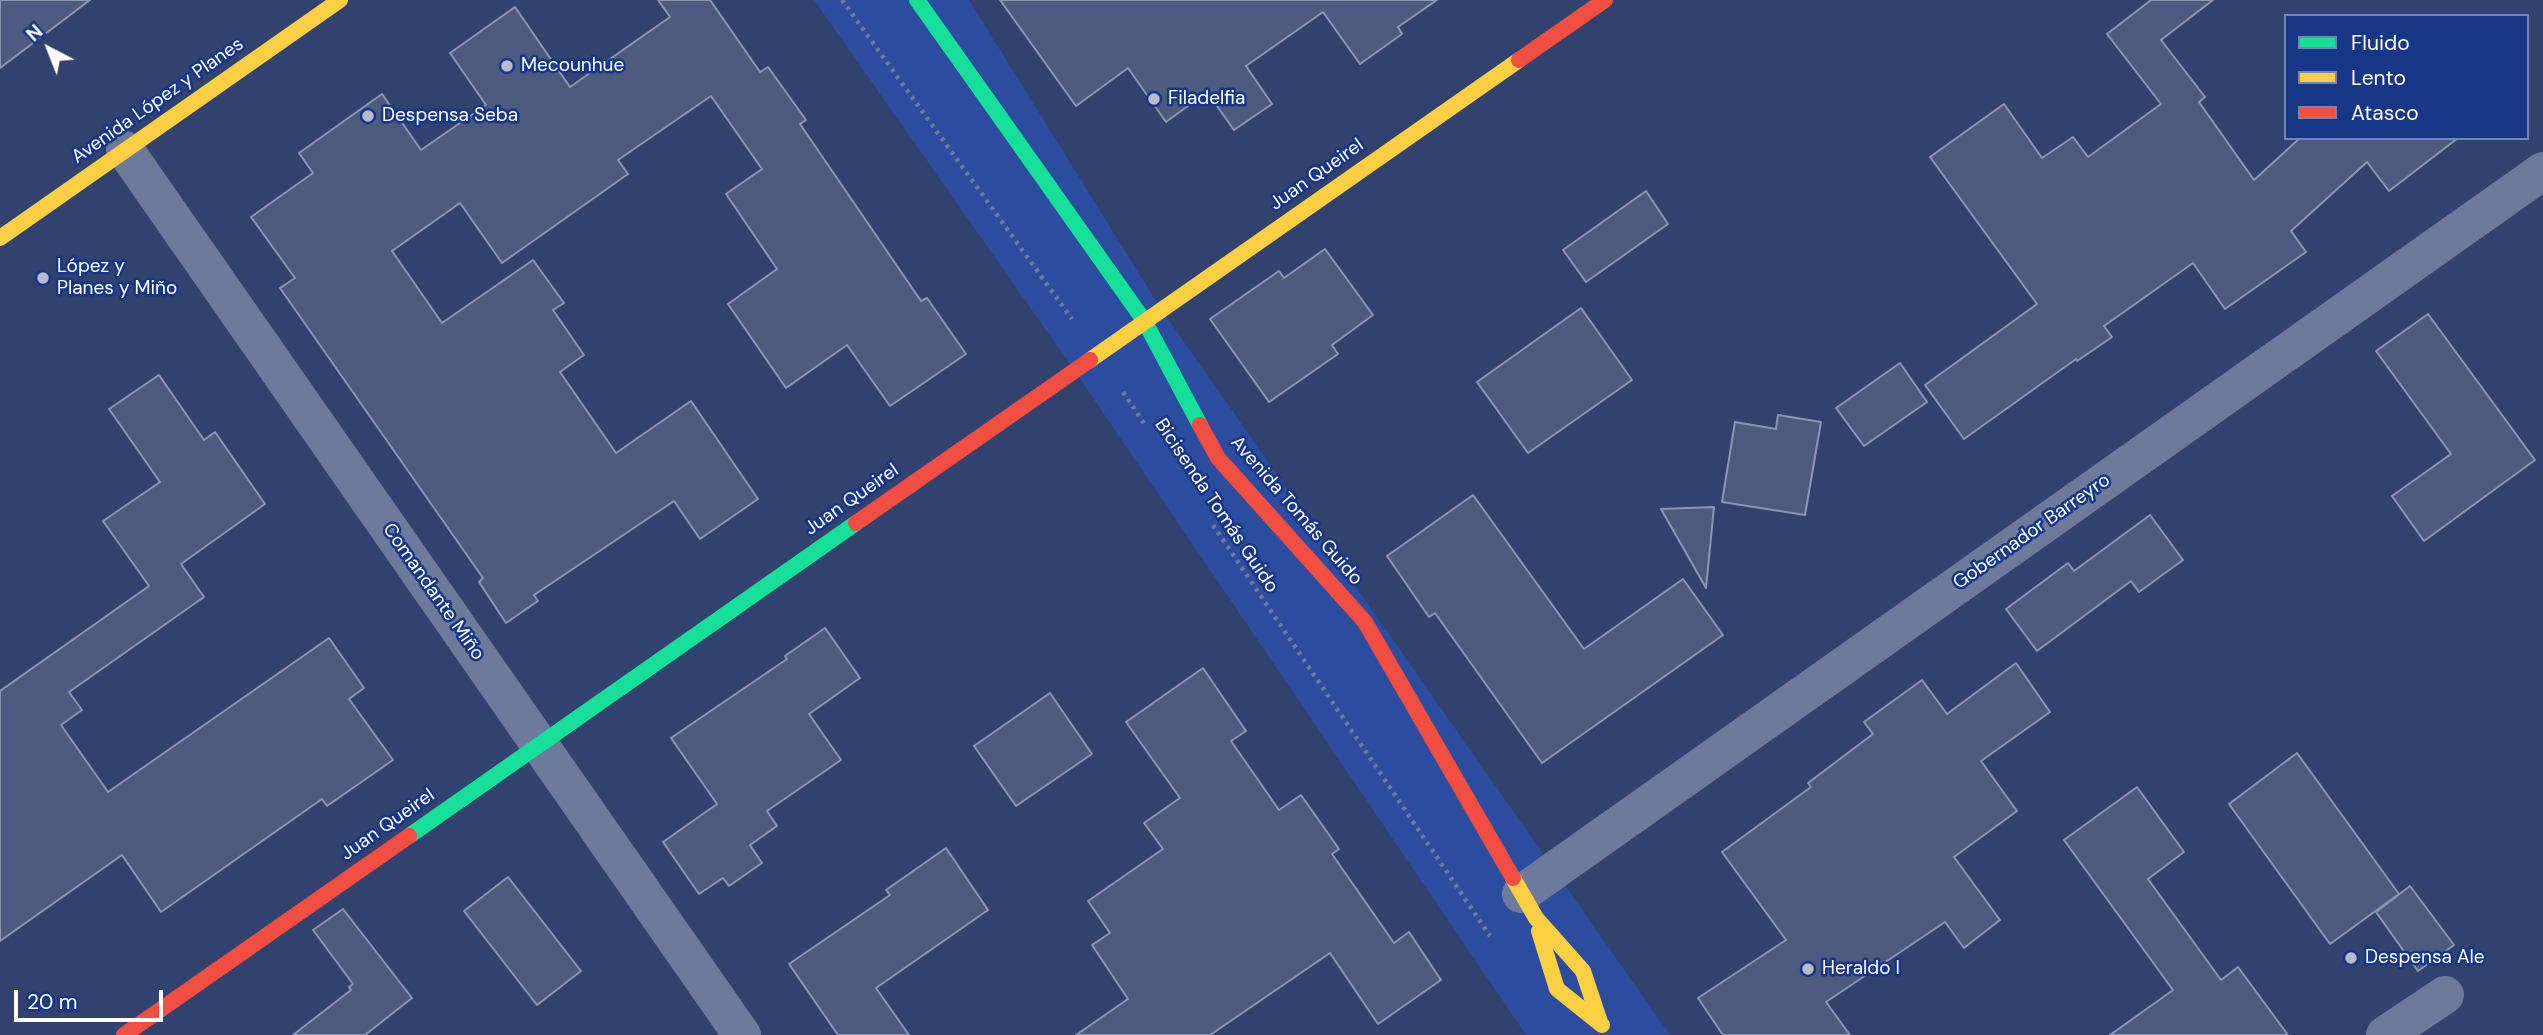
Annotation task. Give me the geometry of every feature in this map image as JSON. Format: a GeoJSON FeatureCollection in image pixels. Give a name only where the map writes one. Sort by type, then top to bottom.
{"type":"FeatureCollection","features":[{"type":"Feature","properties":{"kind":"street","name":"Avenida López y Planes"},"geometry":{"type":"LineString","coordinates":[[0,238],[340,0]]}},
{"type":"Feature","properties":{"kind":"street","name":"Avenida Tomás Guido"},"geometry":{"type":"LineString","coordinates":[[917,0],[1145,322],[1218,458],[1365,622],[1528,906],[1583,971],[1605,1029]]}},
{"type":"Feature","properties":{"kind":"street","name":"Juan Queirel"},"geometry":{"type":"LineString","coordinates":[[124,1035],[1605,0]]}},
{"type":"Feature","properties":{"kind":"street","name":"Comandante Miño"},"geometry":{"type":"LineString","coordinates":[[125,150],[742,1035]]}},
{"type":"Feature","properties":{"kind":"street","name":"Gobernador Barreyro"},"geometry":{"type":"LineString","coordinates":[[1528,906],[2543,171]]}},
{"type":"Feature","properties":{"kind":"street","name":"Avenida Tomás Guido"},"geometry":{"type":"LineString","coordinates":[[1528,906],[1557,989],[1605,1029]]}},
{"type":"Feature","properties":{"kind":"street"},"geometry":{"type":"LineString","coordinates":[[2385,1035],[2445,995]]}},
{"type":"Feature","properties":{"kind":"path","name":"Bicisenda Tomás Guido"},"geometry":{"type":"LineString","coordinates":[[842,0],[1098,355],[1152,435]]}},
{"type":"Feature","properties":{"kind":"path","name":"Bicisenda Tomás Guido"},"geometry":{"type":"LineString","coordinates":[[1207,516],[1495,943]]}},
{"type":"Feature","properties":{"kind":"shaded area"},"geometry":{"type":"Polygon","coordinates":[[[814,0],[969,0],[1161,309],[1670,1035],[1526,1035],[1074,370],[814,0]]]}},
{"type":"Feature","properties":{"kind":"building"},"geometry":{"type":"Polygon","coordinates":[[[0,0],[90,0],[0,68],[0,0]]]}},
{"type":"Feature","properties":{"kind":"building"},"geometry":{"type":"Polygon","coordinates":[[[658,0],[710,0],[760,72],[768,67],[806,120],[800,124],[921,301],[927,298],[966,354],[890,406],[847,345],[786,388],[728,304],[777,269],[726,194],[762,169],[711,96],[618,160],[628,174],[502,263],[460,203],[392,251],[442,323],[533,260],[564,303],[553,310],[584,355],[560,372],[616,453],[691,401],[758,499],[700,539],[674,501],[534,595],[538,601],[506,623],[479,582],[483,578],[280,288],[295,278],[251,217],[313,173],[299,153],[382,94],[421,150],[486,105],[450,53],[515,7],[570,87],[670,17],[658,0]]]}},
{"type":"Feature","properties":{"kind":"building"},"geometry":{"type":"Polygon","coordinates":[[[1000,0],[1437,0],[1398,27],[1402,34],[1360,64],[1323,12],[1246,66],[1272,104],[1234,130],[1207,92],[1166,122],[1128,68],[1076,106],[1000,0]]]}},
{"type":"Feature","properties":{"kind":"building"},"geometry":{"type":"Polygon","coordinates":[[[2151,0],[2213,0],[2161,40],[2205,97],[2199,102],[2254,180],[2298,140],[2455,140],[2389,191],[2367,162],[2291,231],[2306,252],[2225,309],[2193,263],[2104,326],[2112,337],[2077,361],[2076,359],[1964,439],[1925,385],[2037,304],[1930,157],[2004,104],[2042,158],[2073,137],[2088,157],[2161,104],[2107,34],[2151,0]]]}},
{"type":"Feature","properties":{"kind":"building"},"geometry":{"type":"Polygon","coordinates":[[[1646,191],[1668,224],[1586,282],[1563,250],[1646,191]]]}},
{"type":"Feature","properties":{"kind":"building"},"geometry":{"type":"Polygon","coordinates":[[[1325,249],[1373,315],[1332,345],[1338,354],[1269,402],[1210,319],[1279,271],[1284,278],[1325,249]]]}},
{"type":"Feature","properties":{"kind":"building"},"geometry":{"type":"Polygon","coordinates":[[[1581,308],[1632,380],[1528,453],[1477,382],[1581,308]]]}},
{"type":"Feature","properties":{"kind":"building"},"geometry":{"type":"Polygon","coordinates":[[[2428,314],[2535,460],[2424,541],[2392,496],[2451,454],[2376,351],[2428,314]]]}},
{"type":"Feature","properties":{"kind":"building"},"geometry":{"type":"Polygon","coordinates":[[[1900,363],[1927,402],[1864,446],[1836,408],[1900,363]]]}},
{"type":"Feature","properties":{"kind":"building"},"geometry":{"type":"Polygon","coordinates":[[[159,375],[204,440],[215,432],[265,504],[181,564],[204,597],[69,692],[82,710],[61,725],[108,792],[329,638],[364,688],[349,699],[393,760],[327,806],[322,799],[161,912],[122,855],[0,941],[0,691],[149,586],[103,521],[160,482],[109,409],[159,375]]]}},
{"type":"Feature","properties":{"kind":"building"},"geometry":{"type":"Polygon","coordinates":[[[1778,415],[1821,422],[1805,515],[1722,502],[1735,422],[1776,429],[1778,415]]]}},
{"type":"Feature","properties":{"kind":"building"},"geometry":{"type":"Polygon","coordinates":[[[1473,495],[1584,649],[1683,579],[1723,635],[1542,763],[1435,613],[1429,617],[1387,556],[1473,495]]]}},
{"type":"Feature","properties":{"kind":"building"},"geometry":{"type":"Polygon","coordinates":[[[1714,507],[1706,588],[1661,509],[1714,507]]]}},
{"type":"Feature","properties":{"kind":"building"},"geometry":{"type":"Polygon","coordinates":[[[2150,515],[2183,560],[2139,592],[2131,581],[2037,651],[2006,609],[2068,563],[2074,571],[2150,515]]]}},
{"type":"Feature","properties":{"kind":"building"},"geometry":{"type":"Polygon","coordinates":[[[825,628],[860,678],[809,714],[841,760],[767,811],[777,826],[750,845],[762,863],[729,886],[723,878],[699,894],[663,842],[717,804],[671,738],[787,659],[785,656],[825,628]]]}},
{"type":"Feature","properties":{"kind":"building"},"geometry":{"type":"Polygon","coordinates":[[[2016,663],[2050,712],[1981,761],[2017,811],[1954,857],[2000,920],[1964,948],[1945,922],[1826,1002],[1850,1035],[1723,1035],[1698,998],[1786,940],[1722,852],[1811,787],[1808,783],[1873,734],[1864,722],[1922,680],[1947,714],[2016,663]]]}},
{"type":"Feature","properties":{"kind":"building"},"geometry":{"type":"Polygon","coordinates":[[[1203,668],[1246,731],[1231,741],[1279,810],[1301,795],[1339,849],[1332,854],[1394,943],[1409,932],[1441,980],[1378,1024],[1330,953],[1210,1035],[1076,1035],[1128,999],[1092,945],[1110,933],[1088,901],[1163,849],[1144,823],[1180,798],[1126,722],[1203,668]]]}},
{"type":"Feature","properties":{"kind":"building"},"geometry":{"type":"Polygon","coordinates":[[[1050,693],[1092,754],[1016,806],[974,746],[1050,693]]]}},
{"type":"Feature","properties":{"kind":"building"},"geometry":{"type":"Polygon","coordinates":[[[2297,753],[2399,894],[2330,944],[2229,804],[2297,753]]]}},
{"type":"Feature","properties":{"kind":"building"},"geometry":{"type":"Polygon","coordinates":[[[2137,787],[2184,852],[2148,879],[2221,980],[2238,967],[2288,1035],[2110,1035],[2173,990],[2064,840],[2137,787]]]}},
{"type":"Feature","properties":{"kind":"building"},"geometry":{"type":"Polygon","coordinates":[[[946,848],[988,910],[876,988],[909,1035],[838,1035],[789,964],[890,895],[886,890],[946,848]]]}},
{"type":"Feature","properties":{"kind":"building"},"geometry":{"type":"Polygon","coordinates":[[[508,877],[581,971],[537,1005],[464,911],[508,877]]]}},
{"type":"Feature","properties":{"kind":"building"},"geometry":{"type":"Polygon","coordinates":[[[2410,886],[2454,945],[2418,971],[2376,912],[2410,886]]]}},
{"type":"Feature","properties":{"kind":"building"},"geometry":{"type":"Polygon","coordinates":[[[343,909],[412,998],[365,1035],[293,1035],[351,990],[349,987],[353,984],[313,930],[343,909]]]}},
{"type":"Feature","properties":{"kind":"traffic: fast"},"geometry":{"type":"LineString","coordinates":[[917,0],[1145,322],[1200,425]]}},
{"type":"Feature","properties":{"kind":"traffic: fast"},"geometry":{"type":"LineString","coordinates":[[409,836],[856,523]]}},
{"type":"Feature","properties":{"kind":"traffic: slow"},"geometry":{"type":"LineString","coordinates":[[0,238],[340,0]]}},
{"type":"Feature","properties":{"kind":"traffic: slow"},"geometry":{"type":"LineString","coordinates":[[1090,360],[1519,60]]}},
{"type":"Feature","properties":{"kind":"traffic: slow"},"geometry":{"type":"LineString","coordinates":[[1513,878],[1536,918],[1583,971],[1600,1022]]}},
{"type":"Feature","properties":{"kind":"traffic: slow"},"geometry":{"type":"LineString","coordinates":[[1539,931],[1557,989],[1602,1025]]}},
{"type":"Feature","properties":{"kind":"traffic: jam"},"geometry":{"type":"LineString","coordinates":[[1519,60],[1605,0]]}},
{"type":"Feature","properties":{"kind":"traffic: jam"},"geometry":{"type":"LineString","coordinates":[[856,523],[1090,360]]}},
{"type":"Feature","properties":{"kind":"traffic: jam"},"geometry":{"type":"LineString","coordinates":[[1200,425],[1218,458],[1365,622],[1513,878]]}},
{"type":"Feature","properties":{"kind":"traffic: jam"},"geometry":{"type":"LineString","coordinates":[[124,1035],[409,836]]}},
{"type":"Feature","properties":{"kind":"place","name":"Mecounhue"},"geometry":{"type":"Point","coordinates":[507,66]}},
{"type":"Feature","properties":{"kind":"place","name":"Filadelfia"},"geometry":{"type":"Point","coordinates":[1154,99]}},
{"type":"Feature","properties":{"kind":"place","name":"Despensa Seba"},"geometry":{"type":"Point","coordinates":[368,116]}},
{"type":"Feature","properties":{"kind":"place","name":"López y Planes y Miño"},"geometry":{"type":"Point","coordinates":[43,278]}},
{"type":"Feature","properties":{"kind":"place","name":"Despensa Ale"},"geometry":{"type":"Point","coordinates":[2351,958]}},
{"type":"Feature","properties":{"kind":"place","name":"Heraldo I"},"geometry":{"type":"Point","coordinates":[1808,969]}}]}
